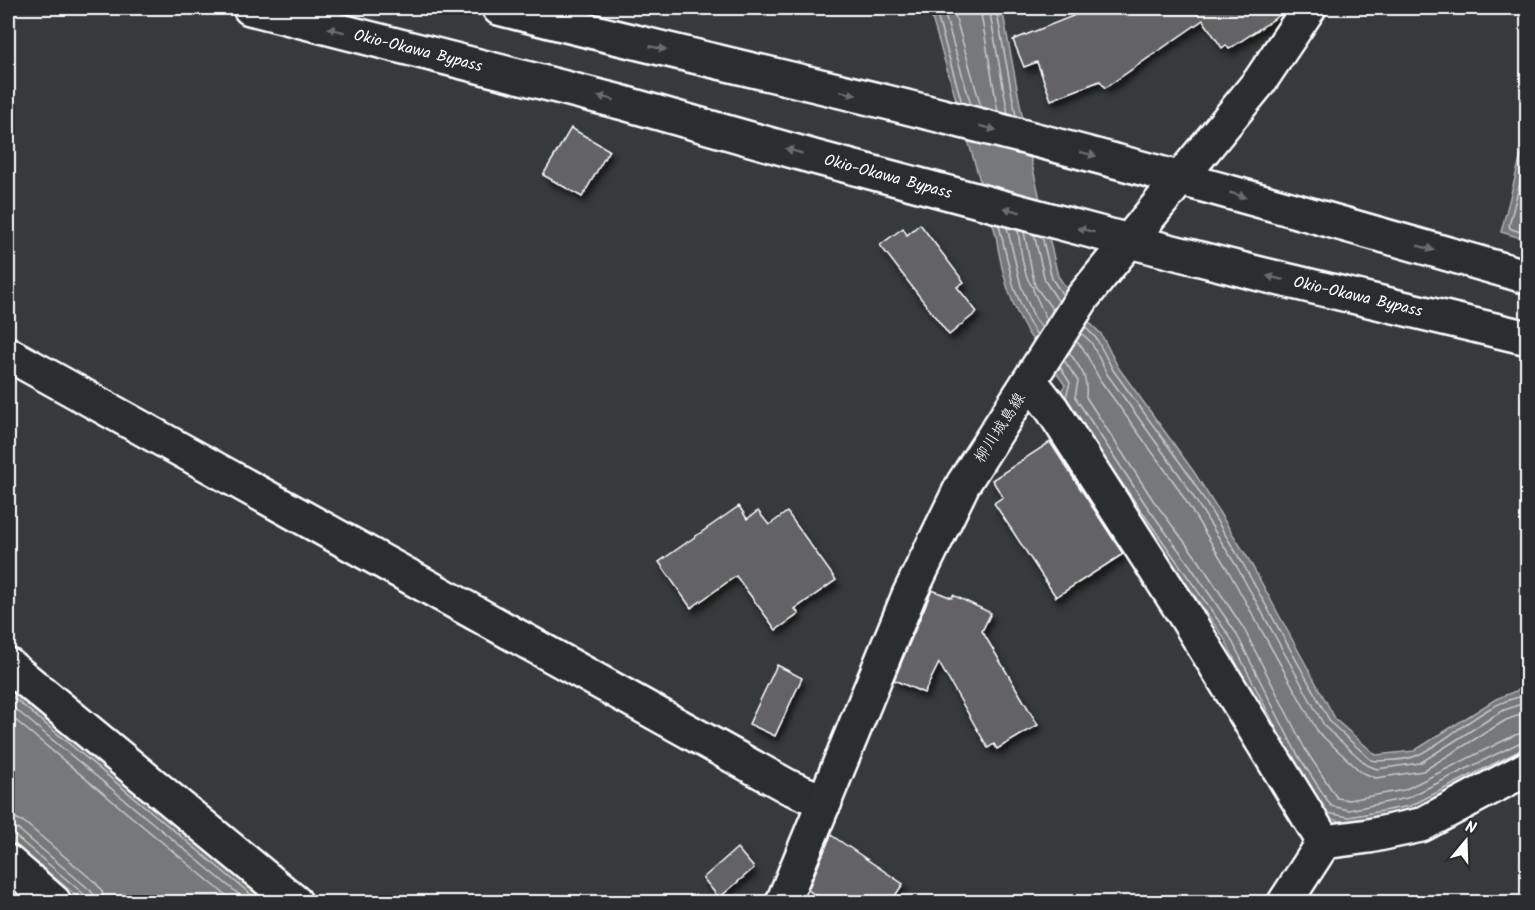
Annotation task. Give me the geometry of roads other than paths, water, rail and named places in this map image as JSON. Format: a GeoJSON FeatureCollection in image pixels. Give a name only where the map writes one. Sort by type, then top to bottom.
{"type":"FeatureCollection","features":[{"type":"Feature","properties":{"kind":"main road","name":"Okio-Okawa Bypass"},"geometry":{"type":"LineString","coordinates":[[250,8],[620,102],[972,200],[1129,241],[1527,338]]}},
{"type":"Feature","properties":{"kind":"main road"},"geometry":{"type":"LineString","coordinates":[[500,8],[625,41],[945,117],[1182,179],[1527,277]]}},
{"type":"Feature","properties":{"kind":"main road","name":"柳川城島線"},"geometry":{"type":"LineString","coordinates":[[783,903],[909,595],[963,484],[1083,297],[1260,81],[1310,8]]}},
{"type":"Feature","properties":{"kind":"main road"},"geometry":{"type":"LineString","coordinates":[[8,354],[789,788],[825,802]]}},
{"type":"Feature","properties":{"kind":"main road"},"geometry":{"type":"LineString","coordinates":[[1035,374],[1052,410],[1186,617],[1324,842]]}},
{"type":"Feature","properties":{"kind":"main road"},"geometry":{"type":"LineString","coordinates":[[8,665],[295,903]]}},
{"type":"Feature","properties":{"kind":"main road"},"geometry":{"type":"LineString","coordinates":[[1285,903],[1324,842],[1369,836],[1421,825],[1527,768]]}},
{"type":"Feature","properties":{"kind":"main road"},"geometry":{"type":"LineString","coordinates":[[8,862],[54,903]]}},
{"type":"Feature","properties":{"kind":"water"},"geometry":{"type":"Polygon","coordinates":[[[929,8],[1002,8],[1029,152],[1058,276],[1091,324],[1101,334],[1118,367],[1194,472],[1249,560],[1336,720],[1376,755],[1414,751],[1496,699],[1518,690],[1527,690],[1527,753],[1412,811],[1349,823],[1322,817],[1285,761],[1225,640],[1135,513],[1058,396],[1065,385],[1022,323],[1005,280],[996,235],[929,8]]]}},
{"type":"Feature","properties":{"kind":"water"},"geometry":{"type":"Polygon","coordinates":[[[1527,132],[1527,240],[1501,232],[1527,132]]]}},
{"type":"Feature","properties":{"kind":"water"},"geometry":{"type":"Polygon","coordinates":[[[8,685],[269,902],[84,902],[8,838],[8,685]]]}}]}
